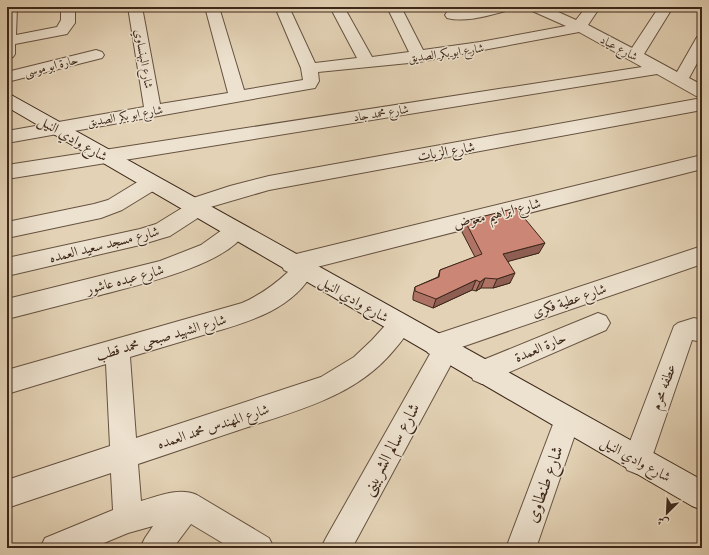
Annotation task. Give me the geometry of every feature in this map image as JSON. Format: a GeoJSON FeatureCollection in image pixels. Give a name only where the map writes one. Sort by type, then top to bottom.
{"type":"FeatureCollection","features":[{"type":"Feature","properties":{"kind":"street"},"geometry":{"type":"LineString","coordinates":[[10,7],[7,45],[62,31],[68,24],[68,7]]}},
{"type":"Feature","properties":{"kind":"street","name":"شارع البهنساوي"},"geometry":{"type":"LineString","coordinates":[[135,7],[153,111]]}},
{"type":"Feature","properties":{"kind":"street"},"geometry":{"type":"LineString","coordinates":[[212,7],[238,96]]}},
{"type":"Feature","properties":{"kind":"street"},"geometry":{"type":"LineString","coordinates":[[282,7],[310,76]]}},
{"type":"Feature","properties":{"kind":"street"},"geometry":{"type":"LineString","coordinates":[[337,7],[367,63]]}},
{"type":"Feature","properties":{"kind":"street"},"geometry":{"type":"LineString","coordinates":[[394,7],[419,57]]}},
{"type":"Feature","properties":{"kind":"street"},"geometry":{"type":"LineString","coordinates":[[450,11],[472,14],[504,7]]}},
{"type":"Feature","properties":{"kind":"street","name":"شارع عياد"},"geometry":{"type":"LineString","coordinates":[[535,7],[580,26],[702,92]]}},
{"type":"Feature","properties":{"kind":"street"},"geometry":{"type":"LineString","coordinates":[[580,26],[593,7]]}},
{"type":"Feature","properties":{"kind":"street"},"geometry":{"type":"LineString","coordinates":[[635,56],[666,7]]}},
{"type":"Feature","properties":{"kind":"street"},"geometry":{"type":"LineString","coordinates":[[450,11],[463,38]]}},
{"type":"Feature","properties":{"kind":"street","name":"شارع ابو بكر الصديق"},"geometry":{"type":"LineString","coordinates":[[7,137],[306,85],[310,76],[367,63],[419,57],[463,38],[527,39],[580,26]]}},
{"type":"Feature","properties":{"kind":"street"},"geometry":{"type":"LineString","coordinates":[[680,80],[702,40]]}},
{"type":"Feature","properties":{"kind":"street","name":"حارة ابو موسى"},"geometry":{"type":"LineString","coordinates":[[7,77],[96,55]]}},
{"type":"Feature","properties":{"kind":"street","name":"شارع محمد جاد"},"geometry":{"type":"LineString","coordinates":[[7,172],[659,69]]}},
{"type":"Feature","properties":{"kind":"street","name":"شارع وادي النيل"},"geometry":{"type":"LineString","coordinates":[[7,100],[297,267],[702,496]]}},
{"type":"Feature","properties":{"kind":"street","name":"شارع الزيات"},"geometry":{"type":"LineString","coordinates":[[194,208],[230,193],[269,183],[702,104]]}},
{"type":"Feature","properties":{"kind":"street","name":"شارع ابراهيم معوض"},"geometry":{"type":"LineString","coordinates":[[297,267],[702,162]]}},
{"type":"Feature","properties":{"kind":"street"},"geometry":{"type":"LineString","coordinates":[[7,230],[94,212],[115,206],[151,183]]}},
{"type":"Feature","properties":{"kind":"street","name":"شارع مسجد سعيد العمده"},"geometry":{"type":"LineString","coordinates":[[7,267],[140,237],[163,230],[194,208]]}},
{"type":"Feature","properties":{"kind":"street","name":"شارع عبده عاشور"},"geometry":{"type":"LineString","coordinates":[[7,309],[162,270],[209,251],[236,231]]}},
{"type":"Feature","properties":{"kind":"street","name":"شارع عطية فكرى"},"geometry":{"type":"LineString","coordinates":[[441,348],[702,255]]}},
{"type":"Feature","properties":{"kind":"street","name":"شارع الشهيد صبحى محمد قطب"},"geometry":{"type":"LineString","coordinates":[[7,382],[239,314],[264,304],[285,290],[297,267]]}},
{"type":"Feature","properties":{"kind":"street","name":"حارة العمدة"},"geometry":{"type":"LineString","coordinates":[[482,372],[598,323]]}},
{"type":"Feature","properties":{"kind":"street","name":"شارع المهندس محمد العمده"},"geometry":{"type":"LineString","coordinates":[[7,494],[315,392],[340,381],[362,367],[380,351],[400,325]]}},
{"type":"Feature","properties":{"kind":"street","name":"عطفه محرم"},"geometry":{"type":"LineString","coordinates":[[637,460],[682,334],[685,331],[694,329],[702,331]]}},
{"type":"Feature","properties":{"kind":"street","name":"شارع سالم الشربينى"},"geometry":{"type":"LineString","coordinates":[[336,548],[441,348]]}},
{"type":"Feature","properties":{"kind":"street"},"geometry":{"type":"LineString","coordinates":[[117,350],[128,519]]}},
{"type":"Feature","properties":{"kind":"street","name":"شارع طنطاوى"},"geometry":{"type":"LineString","coordinates":[[521,548],[567,420]]}},
{"type":"Feature","properties":{"kind":"street"},"geometry":{"type":"LineString","coordinates":[[156,548],[187,505]]}},
{"type":"Feature","properties":{"kind":"street"},"geometry":{"type":"LineString","coordinates":[[55,548],[128,519],[167,508],[187,505],[258,548]]}},
{"type":"Feature","properties":{"kind":"building"},"geometry":{"type":"Polygon","coordinates":[[[516,208],[545,243],[503,254],[515,273],[497,279],[485,278],[480,282],[476,280],[436,299],[415,291],[415,287],[439,277],[440,270],[482,254],[465,221],[516,208]]]}}]}
